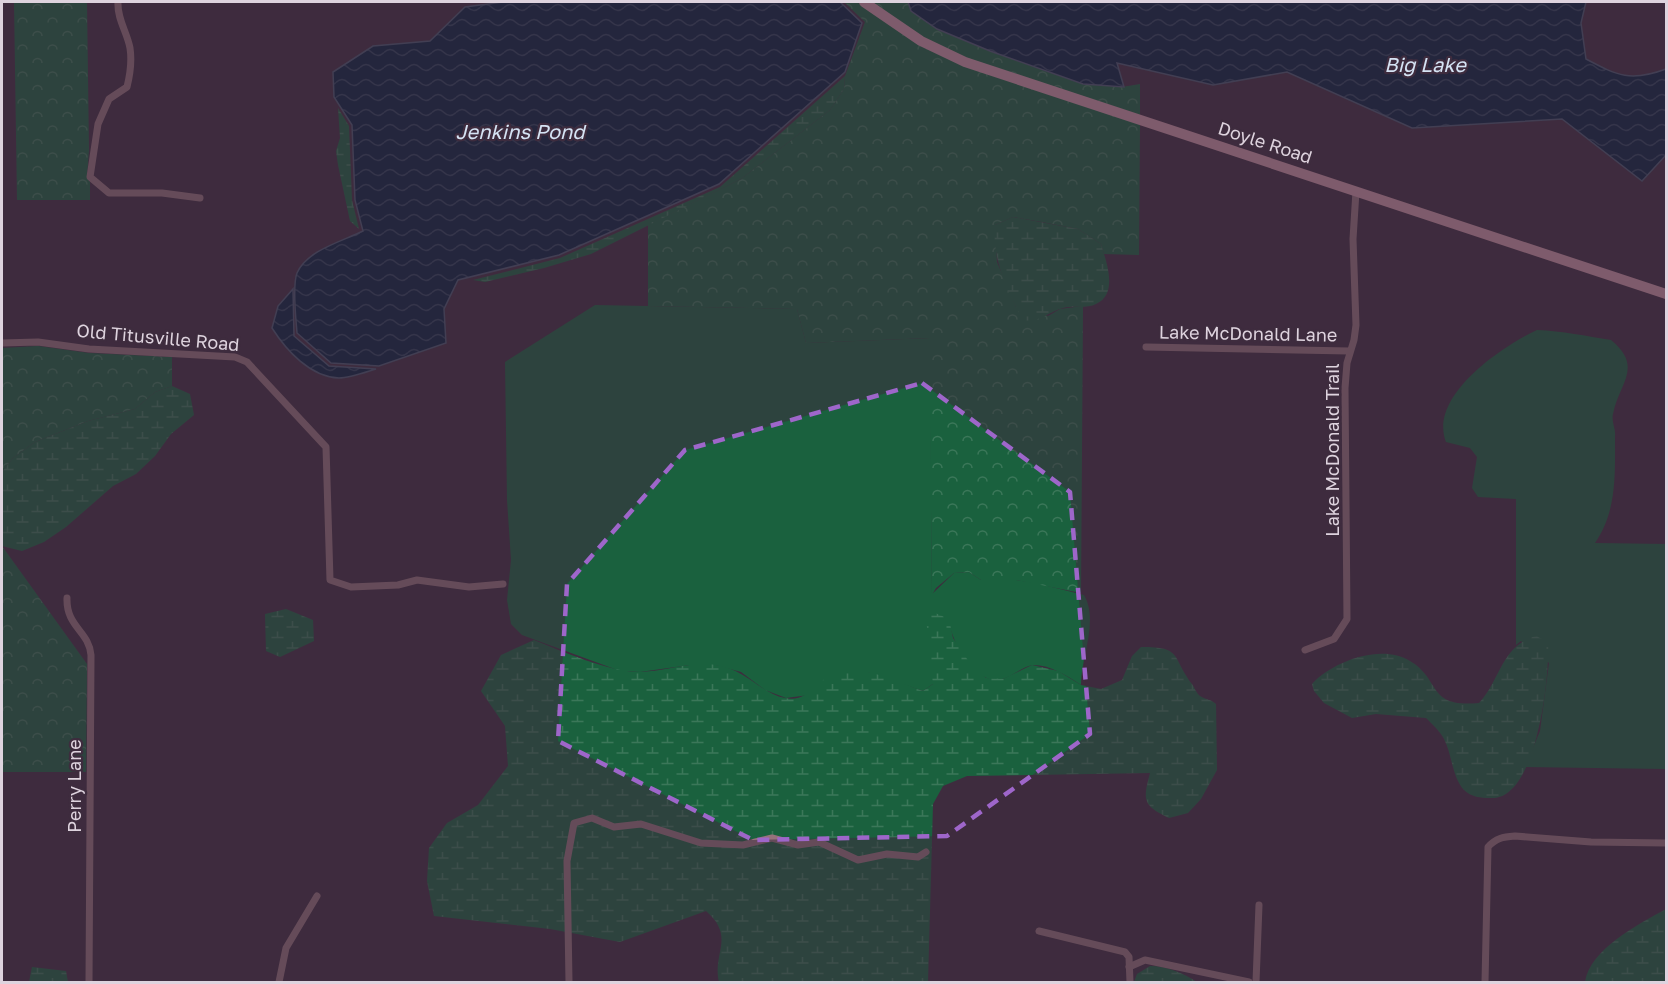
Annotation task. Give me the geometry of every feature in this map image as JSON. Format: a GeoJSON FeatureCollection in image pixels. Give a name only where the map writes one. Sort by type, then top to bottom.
{"type":"FeatureCollection","features":[{"type":"Feature","properties":{"kind":"main road","name":"Doyle Road"},"geometry":{"type":"LineString","coordinates":[[864,2],[921,41],[965,62],[1666,294]]}},
{"type":"Feature","properties":{"kind":"street"},"geometry":{"type":"LineString","coordinates":[[118,2],[117,12],[130,47],[130,71],[127,87],[109,99],[98,124],[90,177],[108,193],[162,193],[200,198]]}},
{"type":"Feature","properties":{"kind":"street","name":"Lake McDonald Trail"},"geometry":{"type":"LineString","coordinates":[[1305,650],[1335,639],[1347,619],[1345,388],[1349,351],[1354,340],[1356,325],[1353,238],[1356,191]]}},
{"type":"Feature","properties":{"kind":"street","name":"Old Titusville Road"},"geometry":{"type":"LineString","coordinates":[[2,344],[38,342],[89,349],[235,357],[247,362],[326,447],[330,580],[351,587],[398,585],[417,580],[469,586],[503,584]]}},
{"type":"Feature","properties":{"kind":"street","name":"Lake McDonald Lane"},"geometry":{"type":"LineString","coordinates":[[1146,347],[1274,352],[1349,351]]}},
{"type":"Feature","properties":{"kind":"street","name":"Perry Lane"},"geometry":{"type":"LineString","coordinates":[[67,598],[67,614],[90,648],[91,655],[89,982]]}},
{"type":"Feature","properties":{"kind":"street"},"geometry":{"type":"LineString","coordinates":[[569,982],[567,861],[574,823],[592,818],[614,827],[641,824],[701,843],[743,845],[772,838],[798,845],[819,842],[858,860],[887,854],[918,857],[927,852]]}},
{"type":"Feature","properties":{"kind":"street"},"geometry":{"type":"LineString","coordinates":[[1485,982],[1488,847],[1493,842],[1503,837],[1515,836],[1591,842],[1666,843]]}},
{"type":"Feature","properties":{"kind":"street"},"geometry":{"type":"LineString","coordinates":[[279,982],[286,948],[317,896]]}},
{"type":"Feature","properties":{"kind":"street"},"geometry":{"type":"LineString","coordinates":[[1256,982],[1259,905]]}},
{"type":"Feature","properties":{"kind":"street"},"geometry":{"type":"LineString","coordinates":[[1039,932],[1125,952],[1129,957],[1130,982]]}},
{"type":"Feature","properties":{"kind":"street"},"geometry":{"type":"LineString","coordinates":[[1129,967],[1145,960],[1249,982]]}},
{"type":"Feature","properties":{"kind":"highlighted area"},"geometry":{"type":"Polygon","coordinates":[[[922,383],[1070,492],[1090,734],[947,836],[753,840],[558,741],[567,584],[685,450],[922,383]]]}},
{"type":"Feature","properties":{"kind":"green space"},"geometry":{"type":"Polygon","coordinates":[[[14,2],[87,2],[89,150],[87,177],[90,182],[90,200],[17,200],[14,2]]]}},
{"type":"Feature","properties":{"kind":"green space"},"geometry":{"type":"Polygon","coordinates":[[[844,2],[857,2],[920,45],[1140,124],[1139,255],[1104,254],[1101,244],[1078,229],[1013,217],[995,225],[997,262],[1016,307],[1048,316],[1060,309],[1083,306],[1081,593],[1016,580],[981,580],[969,572],[954,573],[936,588],[932,595],[929,338],[806,343],[797,309],[648,306],[648,225],[741,179],[830,110],[844,89],[845,76],[865,22],[844,2]]]}},
{"type":"Feature","properties":{"kind":"green space"},"geometry":{"type":"Polygon","coordinates":[[[870,2],[908,2],[911,11],[937,29],[1083,84],[1122,87],[1140,84],[1140,115],[966,58],[923,37],[870,2]]]}},
{"type":"Feature","properties":{"kind":"green space"},"geometry":{"type":"Polygon","coordinates":[[[845,76],[844,89],[830,110],[741,179],[591,254],[485,282],[473,280],[560,258],[720,187],[845,76]]]}},
{"type":"Feature","properties":{"kind":"green space"},"geometry":{"type":"Polygon","coordinates":[[[338,108],[349,126],[352,200],[359,229],[350,221],[338,165],[336,151],[340,138],[338,108]]]}},
{"type":"Feature","properties":{"kind":"green space"},"geometry":{"type":"Polygon","coordinates":[[[1013,217],[1078,229],[1101,244],[1109,277],[1107,293],[1103,299],[1096,304],[1084,307],[1067,307],[1039,319],[1023,320],[1006,286],[996,250],[995,225],[1013,217]]]}},
{"type":"Feature","properties":{"kind":"green space"},"geometry":{"type":"Polygon","coordinates":[[[595,305],[797,309],[806,343],[930,338],[932,594],[954,573],[969,572],[981,580],[1016,580],[1084,595],[1088,605],[1090,627],[1081,685],[1040,665],[1029,666],[1003,679],[982,676],[973,669],[959,650],[948,619],[933,673],[933,684],[923,691],[867,672],[827,678],[809,695],[786,698],[765,690],[741,672],[715,665],[690,665],[640,672],[620,671],[522,635],[511,624],[507,600],[511,560],[507,500],[505,362],[595,305]]]}},
{"type":"Feature","properties":{"kind":"green space"},"geometry":{"type":"Polygon","coordinates":[[[1537,330],[1611,340],[1626,359],[1627,376],[1613,417],[1615,465],[1611,505],[1595,543],[1666,544],[1666,769],[1525,767],[1540,731],[1549,663],[1521,641],[1516,645],[1516,499],[1478,497],[1472,488],[1477,457],[1470,448],[1446,442],[1443,425],[1448,407],[1472,375],[1506,348],[1537,330]]]}},
{"type":"Feature","properties":{"kind":"green space"},"geometry":{"type":"Polygon","coordinates":[[[38,346],[89,353],[172,357],[172,386],[155,392],[135,409],[88,421],[35,442],[13,458],[2,472],[2,348],[38,346]]]}},
{"type":"Feature","properties":{"kind":"green space"},"geometry":{"type":"Polygon","coordinates":[[[172,386],[190,394],[194,415],[171,434],[155,456],[136,474],[113,486],[66,527],[44,542],[22,551],[2,546],[2,472],[13,458],[35,442],[88,421],[135,409],[155,392],[172,386]]]}},
{"type":"Feature","properties":{"kind":"green space"},"geometry":{"type":"Polygon","coordinates":[[[2,546],[87,664],[86,772],[2,772],[2,546]]]}},
{"type":"Feature","properties":{"kind":"green space"},"geometry":{"type":"Polygon","coordinates":[[[286,609],[313,620],[314,641],[280,657],[266,651],[265,614],[286,609]]]}},
{"type":"Feature","properties":{"kind":"green space"},"geometry":{"type":"Polygon","coordinates":[[[933,612],[949,619],[953,638],[973,668],[986,678],[1003,679],[1032,665],[1058,671],[1081,685],[1101,689],[1122,680],[1132,656],[1141,647],[1170,651],[1199,695],[1216,704],[1217,770],[1201,799],[1188,813],[1169,818],[1154,809],[1147,801],[1146,790],[1150,773],[967,776],[943,786],[933,804],[928,982],[719,982],[720,929],[706,911],[620,942],[550,929],[434,916],[427,881],[429,848],[447,823],[478,805],[508,766],[505,726],[481,691],[501,655],[534,640],[586,660],[627,671],[648,672],[696,664],[716,665],[736,671],[776,695],[794,699],[808,693],[832,674],[848,670],[870,672],[923,691],[933,684],[926,618],[933,612]]]}},
{"type":"Feature","properties":{"kind":"green space"},"geometry":{"type":"Polygon","coordinates":[[[1536,636],[1548,642],[1548,658],[1543,707],[1530,759],[1519,780],[1506,794],[1490,798],[1473,796],[1460,785],[1444,739],[1426,718],[1376,714],[1352,718],[1324,703],[1314,691],[1312,684],[1344,662],[1385,654],[1398,656],[1420,668],[1442,697],[1462,703],[1479,703],[1508,655],[1515,647],[1536,636]]]}},
{"type":"Feature","properties":{"kind":"green space"},"geometry":{"type":"Polygon","coordinates":[[[1666,909],[1666,980],[1662,982],[1585,982],[1589,970],[1606,948],[1630,930],[1666,909]]]}},
{"type":"Feature","properties":{"kind":"green space"},"geometry":{"type":"Polygon","coordinates":[[[1150,966],[1175,971],[1197,982],[1134,982],[1137,974],[1150,966]]]}},
{"type":"Feature","properties":{"kind":"green space"},"geometry":{"type":"Polygon","coordinates":[[[32,967],[66,971],[68,982],[29,982],[32,967]]]}},
{"type":"Feature","properties":{"kind":"water","name":"Jenkins Pond"},"geometry":{"type":"Polygon","coordinates":[[[503,2],[840,2],[862,23],[845,72],[719,184],[559,255],[458,280],[444,309],[446,343],[379,366],[331,363],[297,333],[295,294],[297,273],[309,258],[326,247],[363,231],[355,200],[352,125],[334,97],[333,72],[373,46],[430,41],[465,7],[503,2]]]}},
{"type":"Feature","properties":{"kind":"water","name":"Big Lake"},"geometry":{"type":"Polygon","coordinates":[[[908,2],[1586,2],[1581,23],[1586,59],[1607,70],[1625,75],[1643,75],[1666,69],[1666,155],[1642,181],[1562,119],[1412,128],[1287,72],[1213,85],[1117,63],[1124,87],[1083,84],[990,51],[937,29],[911,11],[908,2]]]}},
{"type":"Feature","properties":{"kind":"water"},"geometry":{"type":"Polygon","coordinates":[[[293,289],[294,336],[329,366],[376,369],[339,378],[318,373],[300,361],[284,345],[272,328],[278,306],[293,289]]]}}]}
